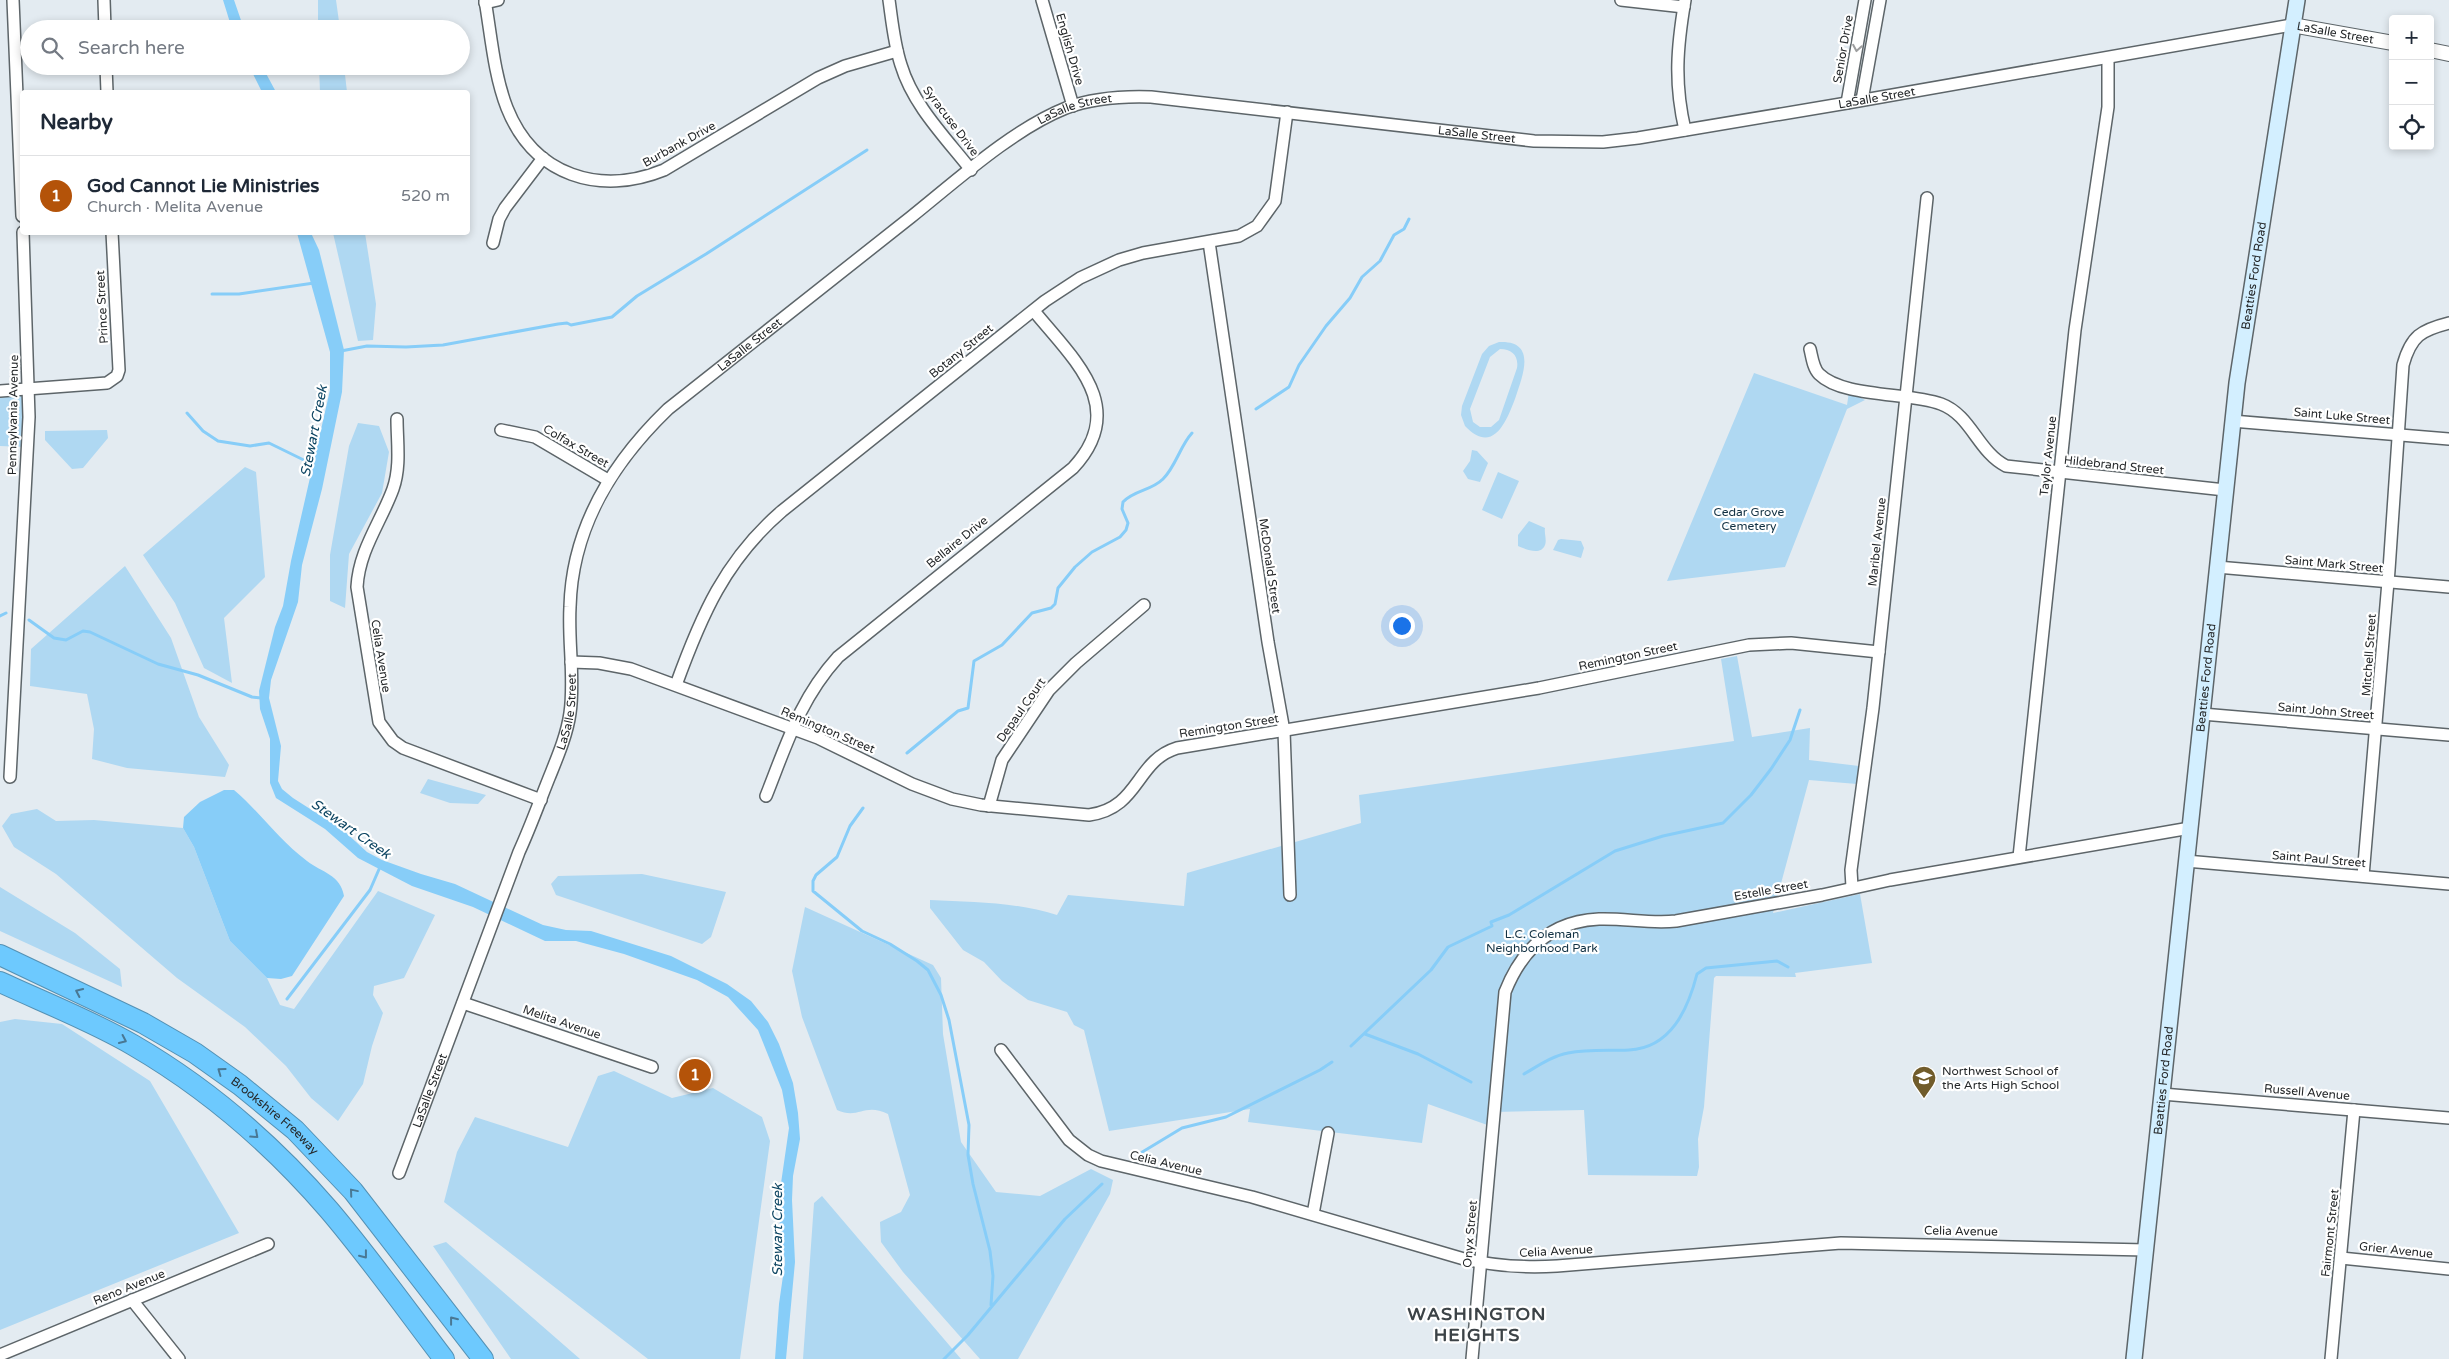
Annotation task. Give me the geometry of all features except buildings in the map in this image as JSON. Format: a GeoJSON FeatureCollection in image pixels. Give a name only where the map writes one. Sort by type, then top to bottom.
{"type":"FeatureCollection","features":[{"type":"Feature","properties":{"kind":"highway","name":"Brookshire Freeway"},"geometry":{"type":"LineString","coordinates":[[0,955],[143,1023],[186,1048],[240,1085],[295,1130],[353,1191],[483,1359]]}},
{"type":"Feature","properties":{"kind":"highway"},"geometry":{"type":"LineString","coordinates":[[0,982],[132,1044],[168,1067],[233,1116],[274,1152],[329,1211],[444,1359]]}},
{"type":"Feature","properties":{"kind":"main road","name":"Beatties Ford Road"},"geometry":{"type":"LineString","coordinates":[[2134,1359],[2232,421],[2248,300],[2297,0]]}},
{"type":"Feature","properties":{"kind":"street"},"geometry":{"type":"LineString","coordinates":[[12,0],[20,173]]}},
{"type":"Feature","properties":{"kind":"street"},"geometry":{"type":"LineString","coordinates":[[104,0],[105,20]]}},
{"type":"Feature","properties":{"kind":"street"},"geometry":{"type":"LineString","coordinates":[[485,1],[498,0]]}},
{"type":"Feature","properties":{"kind":"street","name":"Syracuse Drive"},"geometry":{"type":"LineString","coordinates":[[889,0],[897,51],[915,98],[971,170]]}},
{"type":"Feature","properties":{"kind":"street","name":"English Drive"},"geometry":{"type":"LineString","coordinates":[[1042,0],[1073,106]]}},
{"type":"Feature","properties":{"kind":"street"},"geometry":{"type":"LineString","coordinates":[[1621,0],[1685,4],[1676,73],[1678,97],[1685,130]]}},
{"type":"Feature","properties":{"kind":"street","name":"Senior Drive"},"geometry":{"type":"LineString","coordinates":[[1847,103],[1865,0]]}},
{"type":"Feature","properties":{"kind":"street"},"geometry":{"type":"LineString","coordinates":[[1862,100],[1880,0]]}},
{"type":"Feature","properties":{"kind":"street","name":"Burbank Drive"},"geometry":{"type":"LineString","coordinates":[[485,1],[506,108],[524,140],[543,158],[560,169],[590,180],[626,182],[644,179],[674,165],[818,78],[845,66],[897,51]]}},
{"type":"Feature","properties":{"kind":"street","name":"LaSalle Street"},"geometry":{"type":"LineString","coordinates":[[399,1173],[519,852],[541,800],[570,715],[570,606],[574,569],[586,525],[608,480],[631,447],[668,409],[971,170],[1039,121],[1073,106],[1101,99],[1151,97],[1554,142],[1603,142],[1847,103],[2292,26],[2389,41]]}},
{"type":"Feature","properties":{"kind":"street"},"geometry":{"type":"LineString","coordinates":[[2434,51],[2449,54]]}},
{"type":"Feature","properties":{"kind":"street","name":"Taylor Avenue"},"geometry":{"type":"LineString","coordinates":[[2019,857],[2075,330],[2108,108],[2108,59]]}},
{"type":"Feature","properties":{"kind":"street"},"geometry":{"type":"LineString","coordinates":[[106,75],[107,90]]}},
{"type":"Feature","properties":{"kind":"street","name":"Botany Street"},"geometry":{"type":"LineString","coordinates":[[676,685],[706,607],[718,585],[750,542],[782,511],[1034,311],[1074,281],[1119,260],[1245,234],[1257,226],[1269,213],[1278,189],[1287,112]]}},
{"type":"Feature","properties":{"kind":"street"},"geometry":{"type":"LineString","coordinates":[[493,243],[499,219],[505,208],[543,158]]}},
{"type":"Feature","properties":{"kind":"street","name":"Maribel Avenue"},"geometry":{"type":"LineString","coordinates":[[1852,887],[1851,870],[1863,796],[1927,198]]}},
{"type":"Feature","properties":{"kind":"street","name":"Pennsylvania Avenue"},"geometry":{"type":"LineString","coordinates":[[10,777],[29,389],[23,235]]}},
{"type":"Feature","properties":{"kind":"street","name":"Prince Street"},"geometry":{"type":"LineString","coordinates":[[29,389],[107,383],[115,379],[119,370],[112,235]]}},
{"type":"Feature","properties":{"kind":"street","name":"McDonald Street"},"geometry":{"type":"LineString","coordinates":[[1208,242],[1268,642],[1284,731],[1290,895]]}},
{"type":"Feature","properties":{"kind":"street","name":"Bellaire Drive"},"geometry":{"type":"LineString","coordinates":[[766,796],[793,728],[811,691],[838,657],[1073,468],[1088,450],[1097,424],[1094,391],[1084,372],[1034,311]]}},
{"type":"Feature","properties":{"kind":"street","name":"Mitchell Street"},"geometry":{"type":"LineString","coordinates":[[2363,876],[2388,582],[2402,365],[2409,346],[2422,332],[2449,323]]}},
{"type":"Feature","properties":{"kind":"street","name":"Hildebrand Street"},"geometry":{"type":"LineString","coordinates":[[1810,349],[1817,371],[1825,378],[1860,390],[1930,400],[1954,411],[1964,420],[1988,454],[2006,466],[2225,490]]}},
{"type":"Feature","properties":{"kind":"street"},"geometry":{"type":"LineString","coordinates":[[0,391],[29,389]]}},
{"type":"Feature","properties":{"kind":"street","name":"Celia Avenue"},"geometry":{"type":"LineString","coordinates":[[396,419],[397,473],[393,489],[359,564],[357,587],[379,722],[393,741],[403,748],[541,800]]}},
{"type":"Feature","properties":{"kind":"street","name":"Saint Luke Street"},"geometry":{"type":"LineString","coordinates":[[2232,421],[2449,439]]}},
{"type":"Feature","properties":{"kind":"street","name":"Colfax Street"},"geometry":{"type":"LineString","coordinates":[[502,430],[535,437],[608,480]]}},
{"type":"Feature","properties":{"kind":"street","name":"Saint Mark Street"},"geometry":{"type":"LineString","coordinates":[[2216,568],[2449,587]]}},
{"type":"Feature","properties":{"kind":"street","name":"Depaul Court"},"geometry":{"type":"LineString","coordinates":[[990,806],[1002,760],[1049,690],[1071,667],[1144,605]]}},
{"type":"Feature","properties":{"kind":"street","name":"Remington Street"},"geometry":{"type":"LineString","coordinates":[[571,662],[617,666],[676,685],[793,728],[854,754],[928,791],[952,799],[990,806],[1089,815],[1101,813],[1121,803],[1132,792],[1154,760],[1170,750],[1539,688],[1749,646],[1791,643],[1879,652]]}},
{"type":"Feature","properties":{"kind":"street","name":"Saint John Street"},"geometry":{"type":"LineString","coordinates":[[2202,714],[2449,735]]}},
{"type":"Feature","properties":{"kind":"street","name":"Estelle Street"},"geometry":{"type":"LineString","coordinates":[[1494,1112],[1505,992],[1522,958],[1546,935],[1560,927],[1585,920],[1600,919],[1661,923],[1746,909],[1852,887],[2019,857],[2190,828]]}},
{"type":"Feature","properties":{"kind":"street","name":"Saint Paul Street"},"geometry":{"type":"LineString","coordinates":[[2186,861],[2449,884]]}},
{"type":"Feature","properties":{"kind":"street","name":"Melita Avenue"},"geometry":{"type":"LineString","coordinates":[[463,1003],[652,1067]]}},
{"type":"Feature","properties":{"kind":"street","name":"Celia Avenue"},"geometry":{"type":"LineString","coordinates":[[1001,1050],[1069,1140],[1088,1155],[1114,1165],[1242,1194],[1482,1263],[1541,1267],[1841,1243],[2146,1250]]}},
{"type":"Feature","properties":{"kind":"street","name":"Russell Avenue"},"geometry":{"type":"LineString","coordinates":[[2162,1094],[2449,1118]]}},
{"type":"Feature","properties":{"kind":"street","name":"Fairmont Street"},"geometry":{"type":"LineString","coordinates":[[2331,1359],[2354,1110]]}},
{"type":"Feature","properties":{"kind":"street","name":"Onyx Street"},"geometry":{"type":"LineString","coordinates":[[1472,1359],[1494,1112]]}},
{"type":"Feature","properties":{"kind":"street"},"geometry":{"type":"LineString","coordinates":[[1313,1214],[1328,1133]]}},
{"type":"Feature","properties":{"kind":"street","name":"Reno Avenue"},"geometry":{"type":"LineString","coordinates":[[0,1355],[268,1244]]}},
{"type":"Feature","properties":{"kind":"street","name":"Grier Avenue"},"geometry":{"type":"LineString","coordinates":[[2341,1258],[2449,1269]]}},
{"type":"Feature","properties":{"kind":"street"},"geometry":{"type":"LineString","coordinates":[[132,1300],[179,1359]]}},
{"type":"Feature","properties":{"kind":"green space"},"geometry":{"type":"Polygon","coordinates":[[[318,0],[336,0],[339,20],[318,20],[318,0]]]}},
{"type":"Feature","properties":{"kind":"green space"},"geometry":{"type":"Polygon","coordinates":[[[319,75],[345,75],[347,90],[320,90],[319,75]]]}},
{"type":"Feature","properties":{"kind":"green space"},"geometry":{"type":"Polygon","coordinates":[[[333,235],[365,235],[376,304],[373,340],[358,341],[333,235]]]}},
{"type":"Feature","properties":{"kind":"green space"},"geometry":{"type":"Polygon","coordinates":[[[1499,342],[1511,343],[1519,347],[1523,353],[1524,369],[1516,396],[1504,423],[1492,436],[1484,437],[1475,435],[1465,426],[1461,415],[1462,406],[1482,354],[1489,346],[1499,342]],[[1500,349],[1490,357],[1470,409],[1473,422],[1480,427],[1491,427],[1499,420],[1517,368],[1517,360],[1514,354],[1508,350],[1500,349]]]}},
{"type":"Feature","properties":{"kind":"green space","name":"Cedar Grove Cemetery"},"geometry":{"type":"Polygon","coordinates":[[[1754,373],[1847,405],[1849,392],[1865,400],[1847,409],[1785,567],[1667,581],[1754,373]]]}},
{"type":"Feature","properties":{"kind":"green space"},"geometry":{"type":"Polygon","coordinates":[[[27,391],[25,447],[0,446],[0,393],[27,391]]]}},
{"type":"Feature","properties":{"kind":"green space"},"geometry":{"type":"Polygon","coordinates":[[[358,423],[379,426],[389,452],[382,493],[349,554],[345,608],[330,601],[330,555],[349,446],[358,423]]]}},
{"type":"Feature","properties":{"kind":"green space"},"geometry":{"type":"Polygon","coordinates":[[[107,430],[108,438],[83,468],[72,469],[45,440],[45,431],[107,430]]]}},
{"type":"Feature","properties":{"kind":"green space"},"geometry":{"type":"Polygon","coordinates":[[[1472,450],[1477,451],[1488,463],[1480,482],[1468,479],[1463,471],[1470,461],[1472,450]]]}},
{"type":"Feature","properties":{"kind":"green space"},"geometry":{"type":"Polygon","coordinates":[[[245,467],[256,472],[265,577],[224,618],[232,683],[204,668],[175,603],[143,555],[245,467]]]}},
{"type":"Feature","properties":{"kind":"green space"},"geometry":{"type":"Polygon","coordinates":[[[1498,472],[1519,481],[1502,519],[1482,510],[1498,472]]]}},
{"type":"Feature","properties":{"kind":"green space"},"geometry":{"type":"Polygon","coordinates":[[[1529,521],[1545,528],[1546,543],[1543,548],[1537,551],[1518,546],[1518,535],[1529,521]]]}},
{"type":"Feature","properties":{"kind":"green space"},"geometry":{"type":"Polygon","coordinates":[[[1558,540],[1581,541],[1584,548],[1581,558],[1553,550],[1558,540]]]}},
{"type":"Feature","properties":{"kind":"green space"},"geometry":{"type":"Polygon","coordinates":[[[125,566],[171,638],[199,717],[229,765],[225,777],[127,768],[92,759],[94,729],[87,694],[30,686],[31,649],[125,566]]]}},
{"type":"Feature","properties":{"kind":"green space","name":"L.C. Coleman Neighborhood Park"},"geometry":{"type":"Polygon","coordinates":[[[1737,656],[1752,737],[1810,728],[1809,760],[1859,766],[1857,784],[1809,780],[1773,913],[1860,894],[1872,963],[1795,973],[1796,977],[1716,976],[1714,978],[1704,1107],[1698,1139],[1699,1167],[1697,1176],[1588,1175],[1584,1110],[1494,1112],[1493,1127],[1428,1104],[1422,1143],[1248,1122],[1250,1109],[1109,1131],[1084,1030],[1074,1025],[1067,1012],[1028,1000],[1002,981],[984,962],[963,950],[930,908],[930,900],[978,902],[1026,907],[1057,915],[1068,895],[1184,906],[1187,873],[1361,823],[1359,795],[1734,741],[1721,659],[1737,656]]]}},
{"type":"Feature","properties":{"kind":"green space"},"geometry":{"type":"Polygon","coordinates":[[[428,779],[486,795],[478,804],[450,803],[420,793],[428,779]]]}},
{"type":"Feature","properties":{"kind":"green space"},"geometry":{"type":"Polygon","coordinates":[[[37,809],[56,821],[94,820],[183,828],[194,847],[230,941],[267,978],[280,1005],[294,1009],[378,891],[435,915],[404,978],[374,986],[373,995],[383,1013],[372,1046],[363,1084],[338,1121],[311,1098],[286,1066],[245,1027],[177,978],[56,874],[14,847],[2,826],[11,814],[37,809]]]}},
{"type":"Feature","properties":{"kind":"green space"},"geometry":{"type":"Polygon","coordinates":[[[642,874],[726,892],[711,937],[702,944],[556,895],[551,884],[558,876],[642,874]]]}},
{"type":"Feature","properties":{"kind":"green space"},"geometry":{"type":"Polygon","coordinates":[[[0,887],[75,933],[120,969],[122,987],[0,931],[0,887]]]}},
{"type":"Feature","properties":{"kind":"green space"},"geometry":{"type":"Polygon","coordinates":[[[805,907],[933,965],[941,978],[943,1034],[961,1142],[996,1192],[1040,1196],[1091,1169],[1113,1180],[1110,1194],[1018,1359],[980,1359],[903,1272],[881,1242],[880,1222],[901,1212],[910,1195],[888,1114],[873,1110],[845,1113],[837,1110],[802,1017],[792,971],[805,907]]]}},
{"type":"Feature","properties":{"kind":"green space"},"geometry":{"type":"Polygon","coordinates":[[[15,1019],[62,1024],[150,1081],[239,1233],[0,1330],[0,1022],[15,1019]]]}},
{"type":"Feature","properties":{"kind":"green space"},"geometry":{"type":"Polygon","coordinates":[[[614,1071],[672,1098],[713,1088],[762,1117],[770,1141],[740,1359],[648,1359],[444,1202],[457,1152],[475,1117],[568,1147],[598,1076],[614,1071]]]}},
{"type":"Feature","properties":{"kind":"green space"},"geometry":{"type":"Polygon","coordinates":[[[822,1196],[961,1359],[803,1359],[814,1203],[822,1196]]]}},
{"type":"Feature","properties":{"kind":"green space"},"geometry":{"type":"Polygon","coordinates":[[[446,1242],[580,1359],[511,1359],[433,1246],[446,1242]]]}},
{"type":"Feature","properties":{"kind":"shaded area"},"geometry":{"type":"Polygon","coordinates":[[[223,0],[234,0],[241,20],[229,20],[223,0]]]}},
{"type":"Feature","properties":{"kind":"shaded area"},"geometry":{"type":"Polygon","coordinates":[[[254,75],[267,75],[275,90],[261,90],[254,75]]]}},
{"type":"Feature","properties":{"kind":"shaded area"},"geometry":{"type":"Polygon","coordinates":[[[298,235],[312,235],[319,250],[344,350],[342,392],[322,489],[302,565],[298,602],[271,680],[269,698],[281,746],[278,781],[282,789],[293,798],[343,830],[367,852],[382,860],[455,884],[543,925],[566,930],[591,931],[671,956],[727,984],[751,1001],[768,1022],[779,1044],[793,1083],[798,1113],[800,1139],[793,1176],[792,1200],[795,1262],[786,1359],[775,1359],[779,1304],[785,1262],[779,1218],[779,1197],[789,1128],[782,1090],[758,1030],[728,997],[697,980],[624,954],[576,941],[545,941],[473,907],[412,886],[358,858],[325,829],[276,798],[270,783],[270,739],[260,709],[259,691],[275,627],[283,606],[291,561],[330,390],[330,352],[298,235]]]}},
{"type":"Feature","properties":{"kind":"shaded area"},"geometry":{"type":"Polygon","coordinates":[[[224,790],[234,790],[297,853],[335,879],[342,889],[344,896],[292,976],[281,979],[267,978],[230,941],[194,847],[183,828],[184,817],[200,802],[224,790]]]}},
{"type":"Feature","properties":{"kind":"waterway"},"geometry":{"type":"LineString","coordinates":[[341,351],[367,346],[406,347],[443,345],[558,324],[567,323],[571,325],[612,317],[637,296],[706,254],[867,150]]}},
{"type":"Feature","properties":{"kind":"waterway"},"geometry":{"type":"LineString","coordinates":[[1256,409],[1289,387],[1299,365],[1326,326],[1350,298],[1362,277],[1380,261],[1394,235],[1404,229],[1409,219]]}},
{"type":"Feature","properties":{"kind":"waterway"},"geometry":{"type":"LineString","coordinates":[[212,294],[239,294],[314,283]]}},
{"type":"Feature","properties":{"kind":"waterway","name":"Stewart Creek"},"geometry":{"type":"LineString","coordinates":[[187,413],[203,431],[218,441],[250,446],[269,443],[316,466]]}},
{"type":"Feature","properties":{"kind":"waterway"},"geometry":{"type":"LineString","coordinates":[[907,753],[958,711],[968,708],[974,661],[1002,645],[1032,613],[1051,608],[1055,604],[1058,588],[1075,567],[1092,552],[1120,537],[1126,530],[1128,523],[1122,509],[1123,502],[1132,495],[1153,486],[1163,479],[1192,433]]}},
{"type":"Feature","properties":{"kind":"waterway"},"geometry":{"type":"LineString","coordinates":[[0,616],[6,613]]}},
{"type":"Feature","properties":{"kind":"waterway"},"geometry":{"type":"LineString","coordinates":[[29,620],[54,638],[66,640],[83,631],[90,632],[158,664],[198,675],[252,697],[261,698]]}},
{"type":"Feature","properties":{"kind":"waterway"},"geometry":{"type":"LineString","coordinates":[[1351,1046],[1431,970],[1448,947],[1492,926],[1491,922],[1509,915],[1615,851],[1663,836],[1723,823],[1751,795],[1771,769],[1790,740],[1800,710]]}},
{"type":"Feature","properties":{"kind":"waterway"},"geometry":{"type":"LineString","coordinates":[[863,808],[850,826],[837,857],[816,875],[813,881],[813,891],[862,931],[890,944],[917,961],[928,970],[941,995],[949,1020],[969,1125],[968,1155],[973,1184],[990,1251],[993,1276],[991,1305]]}},
{"type":"Feature","properties":{"kind":"waterway","name":"Stewart Creek"},"geometry":{"type":"LineString","coordinates":[[287,999],[370,890],[380,867]]}},
{"type":"Feature","properties":{"kind":"waterway"},"geometry":{"type":"LineString","coordinates":[[1524,1074],[1562,1054],[1629,1050],[1644,1048],[1656,1042],[1667,1034],[1683,1013],[1697,974],[1706,968],[1777,961],[1788,967]]}},
{"type":"Feature","properties":{"kind":"waterway"},"geometry":{"type":"LineString","coordinates":[[1365,1034],[1418,1054],[1471,1082]]}},
{"type":"Feature","properties":{"kind":"waterway"},"geometry":{"type":"LineString","coordinates":[[1139,1154],[1182,1128],[1226,1117],[1320,1070],[1332,1062]]}},
{"type":"Feature","properties":{"kind":"waterway"},"geometry":{"type":"LineString","coordinates":[[944,1359],[968,1335],[1065,1219],[1102,1184]]}},
{"type":"Feature","properties":{"kind":"place","name":"God Cannot Lie Ministries"},"geometry":{"type":"Point","coordinates":[695,1075]}},
{"type":"Feature","properties":{"kind":"place","name":"Northwest School of the Arts High School"},"geometry":{"type":"Point","coordinates":[1924,1099]}},
{"type":"Feature","properties":{"kind":"district","name":"WASHINGTON HEIGHTS"},"geometry":{"type":"Point","coordinates":[1477,1324]}}]}
